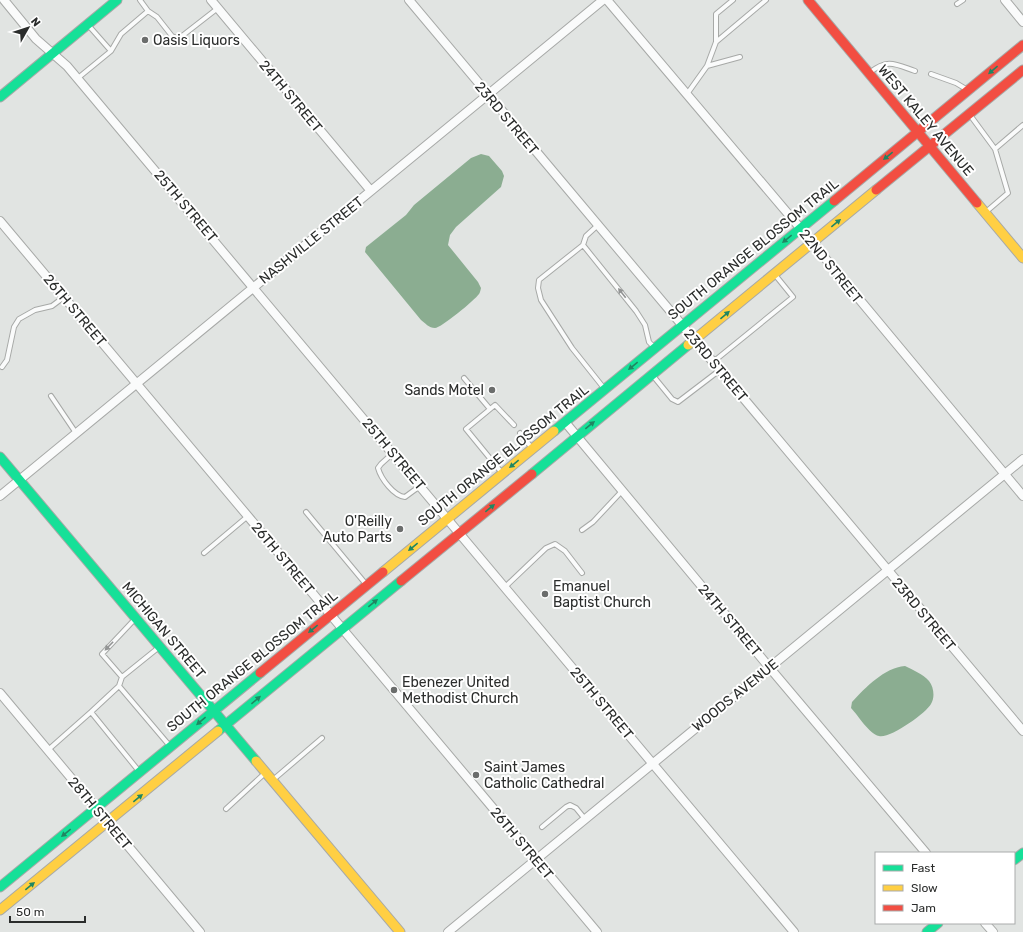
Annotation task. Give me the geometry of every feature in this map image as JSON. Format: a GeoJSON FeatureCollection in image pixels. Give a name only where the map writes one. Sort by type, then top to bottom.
{"type":"FeatureCollection","features":[{"type":"Feature","properties":{"kind":"main road"},"geometry":{"type":"LineString","coordinates":[[0,97],[117,0]]}},
{"type":"Feature","properties":{"kind":"main road","name":"WEST KALEY AVENUE"},"geometry":{"type":"LineString","coordinates":[[808,0],[1023,258]]}},
{"type":"Feature","properties":{"kind":"main road","name":"SOUTH ORANGE BLOSSOM TRAIL"},"geometry":{"type":"LineString","coordinates":[[0,887],[1023,45]]}},
{"type":"Feature","properties":{"kind":"main road"},"geometry":{"type":"LineString","coordinates":[[0,910],[969,114],[1021,74]]}},
{"type":"Feature","properties":{"kind":"main road","name":"MICHIGAN STREET"},"geometry":{"type":"LineString","coordinates":[[0,457],[400,932]]}},
{"type":"Feature","properties":{"kind":"main road"},"geometry":{"type":"LineString","coordinates":[[1015,859],[1023,853]]}},
{"type":"Feature","properties":{"kind":"main road"},"geometry":{"type":"LineString","coordinates":[[926,932],[937,924]]}},
{"type":"Feature","properties":{"kind":"street","name":"25TH STREET"},"geometry":{"type":"LineString","coordinates":[[4,0],[36,39],[53,53],[78,78],[794,932]]}},
{"type":"Feature","properties":{"kind":"street","name":"24TH STREET"},"geometry":{"type":"LineString","coordinates":[[211,0],[371,191]]}},
{"type":"Feature","properties":{"kind":"street","name":"23RD STREET"},"geometry":{"type":"LineString","coordinates":[[409,0],[1023,731]]}},
{"type":"Feature","properties":{"kind":"street","name":"NASHVILLE STREET"},"geometry":{"type":"LineString","coordinates":[[0,496],[603,0]]}},
{"type":"Feature","properties":{"kind":"street","name":"22ND STREET"},"geometry":{"type":"LineString","coordinates":[[607,0],[800,228],[1023,496]]}},
{"type":"Feature","properties":{"kind":"street"},"geometry":{"type":"LineString","coordinates":[[1005,0],[1023,22]]}},
{"type":"Feature","properties":{"kind":"street","name":"26TH STREET"},"geometry":{"type":"LineString","coordinates":[[0,221],[597,932]]}},
{"type":"Feature","properties":{"kind":"street","name":"24TH STREET"},"geometry":{"type":"LineString","coordinates":[[566,422],[769,667],[925,852]]}},
{"type":"Feature","properties":{"kind":"street","name":"WOODS AVENUE"},"geometry":{"type":"LineString","coordinates":[[448,932],[1023,459]]}},
{"type":"Feature","properties":{"kind":"street","name":"28TH STREET"},"geometry":{"type":"LineString","coordinates":[[0,693],[200,932]]}},
{"type":"Feature","properties":{"kind":"street"},"geometry":{"type":"LineString","coordinates":[[986,924],[993,932]]}},
{"type":"Feature","properties":{"kind":"lane"},"geometry":{"type":"LineString","coordinates":[[140,0],[148,11],[157,17],[172,36],[177,38],[182,36],[218,8]]}},
{"type":"Feature","properties":{"kind":"lane"},"geometry":{"type":"LineString","coordinates":[[687,94],[707,66],[716,42],[716,14],[733,0]]}},
{"type":"Feature","properties":{"kind":"lane"},"geometry":{"type":"LineString","coordinates":[[716,42],[766,0]]}},
{"type":"Feature","properties":{"kind":"lane"},"geometry":{"type":"LineString","coordinates":[[957,4],[963,0]]}},
{"type":"Feature","properties":{"kind":"lane"},"geometry":{"type":"LineString","coordinates":[[78,78],[111,52],[121,34],[148,11]]}},
{"type":"Feature","properties":{"kind":"lane"},"geometry":{"type":"LineString","coordinates":[[88,24],[111,52]]}},
{"type":"Feature","properties":{"kind":"lane"},"geometry":{"type":"LineString","coordinates":[[707,66],[740,57]]}},
{"type":"Feature","properties":{"kind":"lane"},"geometry":{"type":"LineString","coordinates":[[869,73],[877,67],[885,64],[897,65],[915,71]]}},
{"type":"Feature","properties":{"kind":"lane"},"geometry":{"type":"LineString","coordinates":[[931,74],[956,83],[968,91]]}},
{"type":"Feature","properties":{"kind":"lane"},"geometry":{"type":"LineString","coordinates":[[969,114],[995,149],[1008,193],[985,213]]}},
{"type":"Feature","properties":{"kind":"lane"},"geometry":{"type":"LineString","coordinates":[[995,149],[1023,125]]}},
{"type":"Feature","properties":{"kind":"lane"},"geometry":{"type":"LineString","coordinates":[[598,225],[586,236],[583,245],[539,280],[538,288],[541,300],[568,342],[604,390]]}},
{"type":"Feature","properties":{"kind":"lane"},"geometry":{"type":"LineString","coordinates":[[583,245],[636,311],[645,325],[650,342],[654,348]]}},
{"type":"Feature","properties":{"kind":"lane"},"geometry":{"type":"LineString","coordinates":[[713,362],[793,297],[774,274]]}},
{"type":"Feature","properties":{"kind":"lane"},"geometry":{"type":"LineString","coordinates":[[2,366],[8,360],[14,327],[19,319],[34,310],[52,306],[64,297]]}},
{"type":"Feature","properties":{"kind":"lane"},"geometry":{"type":"LineString","coordinates":[[652,375],[672,399],[678,402],[720,370]]}},
{"type":"Feature","properties":{"kind":"lane"},"geometry":{"type":"LineString","coordinates":[[464,378],[490,409]]}},
{"type":"Feature","properties":{"kind":"lane"},"geometry":{"type":"LineString","coordinates":[[51,396],[76,433]]}},
{"type":"Feature","properties":{"kind":"lane"},"geometry":{"type":"LineString","coordinates":[[502,474],[466,429],[495,404],[514,425]]}},
{"type":"Feature","properties":{"kind":"lane"},"geometry":{"type":"LineString","coordinates":[[520,433],[533,448]]}},
{"type":"Feature","properties":{"kind":"lane"},"geometry":{"type":"LineString","coordinates":[[393,453],[378,468],[380,475],[400,496],[408,496],[420,485]]}},
{"type":"Feature","properties":{"kind":"lane"},"geometry":{"type":"LineString","coordinates":[[582,530],[593,522],[623,491]]}},
{"type":"Feature","properties":{"kind":"lane"},"geometry":{"type":"LineString","coordinates":[[306,512],[367,585]]}},
{"type":"Feature","properties":{"kind":"lane"},"geometry":{"type":"LineString","coordinates":[[204,553],[248,516]]}},
{"type":"Feature","properties":{"kind":"lane"},"geometry":{"type":"LineString","coordinates":[[505,587],[546,548],[555,544],[565,551],[582,573]]}},
{"type":"Feature","properties":{"kind":"lane"},"geometry":{"type":"LineString","coordinates":[[122,677],[102,654],[136,618]]}},
{"type":"Feature","properties":{"kind":"lane"},"geometry":{"type":"LineString","coordinates":[[48,750],[119,686],[122,677],[160,646]]}},
{"type":"Feature","properties":{"kind":"lane"},"geometry":{"type":"LineString","coordinates":[[119,686],[170,747]]}},
{"type":"Feature","properties":{"kind":"lane"},"geometry":{"type":"LineString","coordinates":[[91,712],[140,772]]}},
{"type":"Feature","properties":{"kind":"lane"},"geometry":{"type":"LineString","coordinates":[[272,780],[322,738]]}},
{"type":"Feature","properties":{"kind":"lane"},"geometry":{"type":"LineString","coordinates":[[226,809],[266,772]]}},
{"type":"Feature","properties":{"kind":"lane"},"geometry":{"type":"LineString","coordinates":[[542,827],[570,805],[576,808],[585,819]]}},
{"type":"Feature","properties":{"kind":"shaded area"},"geometry":{"type":"Polygon","coordinates":[[[481,154],[489,156],[502,171],[504,176],[501,187],[456,227],[450,235],[448,245],[478,282],[481,288],[476,297],[458,313],[444,324],[433,328],[421,320],[365,252],[366,247],[406,215],[414,205],[471,158],[481,154]]]}},
{"type":"Feature","properties":{"kind":"shaded area"},"geometry":{"type":"Polygon","coordinates":[[[905,666],[921,674],[931,683],[933,689],[932,702],[928,708],[899,730],[884,736],[875,735],[851,708],[852,702],[869,685],[883,674],[890,670],[905,666]]]}},
{"type":"Feature","properties":{"kind":"traffic: fast"},"geometry":{"type":"LineString","coordinates":[[0,97],[117,0]]}},
{"type":"Feature","properties":{"kind":"traffic: fast"},"geometry":{"type":"LineString","coordinates":[[554,431],[834,201]]}},
{"type":"Feature","properties":{"kind":"traffic: fast"},"geometry":{"type":"LineString","coordinates":[[532,474],[688,345]]}},
{"type":"Feature","properties":{"kind":"traffic: fast"},"geometry":{"type":"LineString","coordinates":[[0,457],[256,761]]}},
{"type":"Feature","properties":{"kind":"traffic: fast"},"geometry":{"type":"LineString","coordinates":[[218,731],[401,581]]}},
{"type":"Feature","properties":{"kind":"traffic: fast"},"geometry":{"type":"LineString","coordinates":[[0,887],[260,673]]}},
{"type":"Feature","properties":{"kind":"traffic: fast"},"geometry":{"type":"LineString","coordinates":[[1015,859],[1023,853]]}},
{"type":"Feature","properties":{"kind":"traffic: fast"},"geometry":{"type":"LineString","coordinates":[[927,932],[937,924]]}},
{"type":"Feature","properties":{"kind":"traffic: slow"},"geometry":{"type":"LineString","coordinates":[[688,345],[876,190]]}},
{"type":"Feature","properties":{"kind":"traffic: slow"},"geometry":{"type":"LineString","coordinates":[[977,203],[1023,258]]}},
{"type":"Feature","properties":{"kind":"traffic: slow"},"geometry":{"type":"LineString","coordinates":[[383,572],[554,431]]}},
{"type":"Feature","properties":{"kind":"traffic: slow"},"geometry":{"type":"LineString","coordinates":[[0,910],[218,731]]}},
{"type":"Feature","properties":{"kind":"traffic: slow"},"geometry":{"type":"LineString","coordinates":[[256,761],[400,932]]}},
{"type":"Feature","properties":{"kind":"traffic: jam"},"geometry":{"type":"LineString","coordinates":[[808,0],[977,203]]}},
{"type":"Feature","properties":{"kind":"traffic: jam"},"geometry":{"type":"LineString","coordinates":[[834,201],[1023,45]]}},
{"type":"Feature","properties":{"kind":"traffic: jam"},"geometry":{"type":"LineString","coordinates":[[876,190],[1023,70]]}},
{"type":"Feature","properties":{"kind":"traffic: jam"},"geometry":{"type":"LineString","coordinates":[[401,581],[532,474]]}},
{"type":"Feature","properties":{"kind":"traffic: jam"},"geometry":{"type":"LineString","coordinates":[[260,673],[383,572]]}},
{"type":"Feature","properties":{"kind":"place","name":"Oasis Liquors"},"geometry":{"type":"Point","coordinates":[145,40]}},
{"type":"Feature","properties":{"kind":"place","name":"Sands Motel"},"geometry":{"type":"Point","coordinates":[492,390]}},
{"type":"Feature","properties":{"kind":"place","name":"O'Reilly Auto Parts"},"geometry":{"type":"Point","coordinates":[400,529]}},
{"type":"Feature","properties":{"kind":"place","name":"Emanuel Baptist Church"},"geometry":{"type":"Point","coordinates":[545,594]}},
{"type":"Feature","properties":{"kind":"place","name":"Ebenezer United Methodist Church"},"geometry":{"type":"Point","coordinates":[394,690]}},
{"type":"Feature","properties":{"kind":"place","name":"Saint James Catholic Cathedral"},"geometry":{"type":"Point","coordinates":[476,775]}}]}
